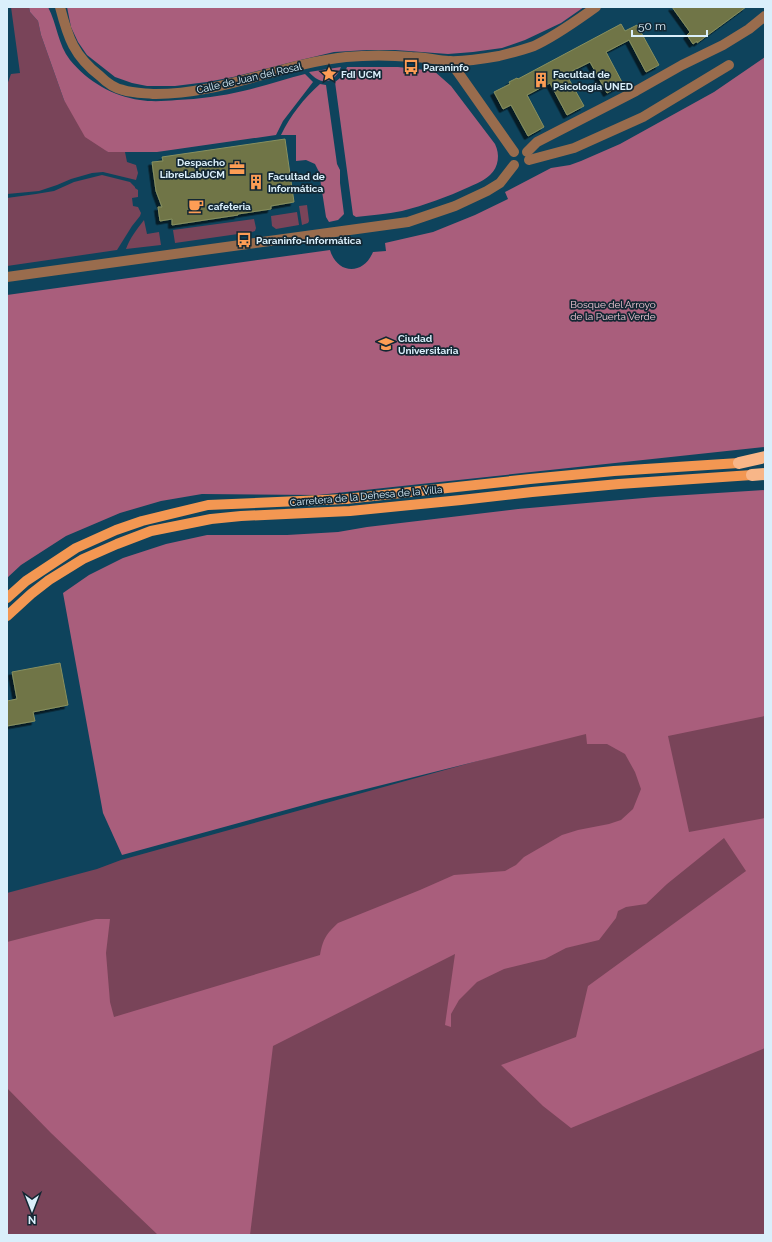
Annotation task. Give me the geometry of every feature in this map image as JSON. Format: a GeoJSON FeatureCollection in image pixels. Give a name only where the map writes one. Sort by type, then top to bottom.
{"type":"FeatureCollection","features":[{"type":"Feature","properties":{"kind":"highway"},"geometry":{"type":"LineString","coordinates":[[739,463],[765,457]]}},
{"type":"Feature","properties":{"kind":"highway"},"geometry":{"type":"LineString","coordinates":[[739,463],[765,461]]}},
{"type":"Feature","properties":{"kind":"highway"},"geometry":{"type":"LineString","coordinates":[[752,475],[765,474]]}},
{"type":"Feature","properties":{"kind":"main road","name":"Carretera de la Dehesa de la Villa"},"geometry":{"type":"LineString","coordinates":[[7,598],[26,581],[76,548],[116,530],[142,521],[208,505],[346,499],[614,471],[739,463]]}},
{"type":"Feature","properties":{"kind":"main road","name":"Carretera de la Dehesa de la Villa"},"geometry":{"type":"LineString","coordinates":[[7,616],[49,580],[83,559],[151,531],[211,519],[241,516],[350,512],[539,491],[752,475]]}},
{"type":"Feature","properties":{"kind":"street","name":"Calle de Juan del Rosal"},"geometry":{"type":"LineString","coordinates":[[60,7],[70,39],[87,66],[108,83],[122,90],[136,93],[171,94],[204,90],[322,61],[344,58],[368,56],[412,56],[450,61]]}},
{"type":"Feature","properties":{"kind":"street"},"geometry":{"type":"LineString","coordinates":[[450,61],[472,61],[500,56],[533,46],[558,33],[596,7]]}},
{"type":"Feature","properties":{"kind":"street"},"geometry":{"type":"LineString","coordinates":[[514,165],[517,167],[526,166],[528,156],[537,142],[636,91],[682,65],[723,45],[749,29],[765,16]]}},
{"type":"Feature","properties":{"kind":"street"},"geometry":{"type":"LineString","coordinates":[[450,61],[514,152]]}},
{"type":"Feature","properties":{"kind":"street"},"geometry":{"type":"LineString","coordinates":[[528,156],[574,148],[643,117],[729,65]]}},
{"type":"Feature","properties":{"kind":"street"},"geometry":{"type":"LineString","coordinates":[[514,152],[521,150],[528,156]]}},
{"type":"Feature","properties":{"kind":"street"},"geometry":{"type":"LineString","coordinates":[[514,152],[512,157],[514,165]]}},
{"type":"Feature","properties":{"kind":"street"},"geometry":{"type":"LineString","coordinates":[[7,277],[408,222],[455,206],[487,191],[500,183],[514,165]]}},
{"type":"Feature","properties":{"kind":"shaded area"},"geometry":{"type":"Polygon","coordinates":[[[11,7],[29,7],[30,12],[38,21],[41,35],[64,100],[108,152],[125,152],[127,162],[136,165],[138,173],[136,180],[103,172],[92,173],[39,191],[7,194],[7,85],[11,74],[20,73],[11,7]]]}},
{"type":"Feature","properties":{"kind":"shaded area"},"geometry":{"type":"Polygon","coordinates":[[[102,175],[130,182],[138,190],[138,197],[132,198],[133,206],[138,207],[141,213],[140,216],[117,250],[7,266],[7,198],[54,191],[74,182],[102,175]]]}},
{"type":"Feature","properties":{"kind":"shaded area"},"geometry":{"type":"Polygon","coordinates":[[[307,205],[309,221],[308,223],[302,225],[299,206],[307,205]]]}},
{"type":"Feature","properties":{"kind":"shaded area"},"geometry":{"type":"Polygon","coordinates":[[[297,212],[299,225],[276,229],[272,226],[271,216],[297,212]]]}},
{"type":"Feature","properties":{"kind":"shaded area"},"geometry":{"type":"Polygon","coordinates":[[[254,219],[256,228],[255,231],[252,232],[175,243],[173,230],[254,219]]]}},
{"type":"Feature","properties":{"kind":"shaded area"},"geometry":{"type":"Polygon","coordinates":[[[144,220],[147,234],[159,232],[161,245],[126,249],[136,230],[144,220]]]}},
{"type":"Feature","properties":{"kind":"shaded area"},"geometry":{"type":"Polygon","coordinates":[[[765,681],[765,1235],[7,1235],[7,893],[765,681]]]}},
{"type":"Feature","properties":{"kind":"green space"},"geometry":{"type":"Polygon","coordinates":[[[29,7],[48,7],[63,48],[77,68],[102,87],[130,98],[145,101],[158,101],[210,97],[243,91],[305,74],[313,82],[283,121],[276,135],[157,152],[108,152],[85,137],[64,100],[41,35],[38,21],[30,12],[29,7]]]}},
{"type":"Feature","properties":{"kind":"green space"},"geometry":{"type":"Polygon","coordinates":[[[67,7],[584,7],[561,23],[525,40],[502,48],[448,54],[395,50],[334,52],[207,82],[175,86],[147,86],[115,77],[87,55],[78,42],[71,27],[67,7]]]}},
{"type":"Feature","properties":{"kind":"green space","name":"Bosque del Arroyo de la Puerta Verde"},"geometry":{"type":"Polygon","coordinates":[[[765,57],[765,447],[318,495],[202,494],[161,501],[120,513],[66,536],[21,565],[7,578],[7,295],[330,250],[333,258],[344,268],[357,268],[369,260],[373,252],[386,251],[385,243],[433,232],[475,215],[508,199],[505,192],[551,168],[570,165],[620,144],[714,92],[765,57]]]}},
{"type":"Feature","properties":{"kind":"green space"},"geometry":{"type":"Polygon","coordinates":[[[341,67],[335,77],[327,81],[318,80],[309,72],[341,67]]]}},
{"type":"Feature","properties":{"kind":"green space"},"geometry":{"type":"Polygon","coordinates":[[[347,67],[398,67],[434,71],[451,86],[495,144],[498,152],[498,160],[493,172],[486,179],[475,185],[419,206],[391,213],[356,217],[353,215],[335,82],[344,75],[347,67]]]}},
{"type":"Feature","properties":{"kind":"green space"},"geometry":{"type":"Polygon","coordinates":[[[320,84],[326,85],[337,164],[340,170],[344,214],[338,220],[329,222],[326,217],[319,172],[315,164],[306,160],[296,161],[296,135],[281,135],[298,108],[308,95],[320,84]]]}},
{"type":"Feature","properties":{"kind":"green space"},"geometry":{"type":"Polygon","coordinates":[[[765,490],[765,716],[668,736],[689,832],[765,818],[765,1048],[571,1128],[543,1106],[501,1065],[576,1037],[588,986],[746,871],[724,838],[667,884],[646,904],[626,907],[618,911],[616,918],[599,940],[566,948],[545,959],[504,969],[477,982],[459,1000],[451,1014],[451,1027],[445,1025],[455,954],[273,1046],[250,1235],[158,1235],[51,1133],[7,1088],[7,942],[96,919],[110,919],[106,953],[110,1002],[114,1017],[320,955],[322,945],[326,937],[338,923],[454,875],[505,871],[516,865],[524,857],[562,835],[621,820],[633,809],[641,789],[635,772],[625,754],[607,744],[587,744],[586,734],[322,800],[122,855],[103,813],[63,593],[89,575],[123,558],[166,544],[207,535],[287,535],[338,532],[367,527],[518,509],[655,497],[765,490]]]}},
{"type":"Feature","properties":{"kind":"building"},"geometry":{"type":"Polygon","coordinates":[[[672,7],[746,7],[697,43],[697,41],[693,44],[687,35],[690,32],[672,7]]]}},
{"type":"Feature","properties":{"kind":"building","name":"Facultad de Psicología UNED"},"geometry":{"type":"Polygon","coordinates":[[[621,24],[625,31],[637,25],[659,65],[646,72],[629,40],[606,52],[623,84],[607,93],[590,62],[566,74],[584,106],[567,115],[550,83],[527,95],[544,127],[528,136],[511,105],[503,109],[494,92],[510,84],[509,82],[517,78],[518,79],[621,24]]]}},
{"type":"Feature","properties":{"kind":"building","name":"Facultad de Informática"},"geometry":{"type":"Polygon","coordinates":[[[285,139],[294,202],[271,206],[271,209],[172,225],[172,219],[160,221],[158,207],[162,207],[156,191],[152,162],[163,161],[162,157],[285,139]]]}},
{"type":"Feature","properties":{"kind":"building"},"geometry":{"type":"Polygon","coordinates":[[[60,663],[68,705],[33,712],[35,721],[7,726],[7,701],[17,699],[12,672],[60,663]]]}},
{"type":"Feature","properties":{"kind":"place","name":"Paraninfo"},"geometry":{"type":"Point","coordinates":[411,67]}},
{"type":"Feature","properties":{"kind":"place","name":"FdI UCM"},"geometry":{"type":"Point","coordinates":[329,74]}},
{"type":"Feature","properties":{"kind":"place","name":"Facultad de Psicología UNED"},"geometry":{"type":"Point","coordinates":[541,80]}},
{"type":"Feature","properties":{"kind":"place","name":"Despacho LibreLabUCM"},"geometry":{"type":"Point","coordinates":[237,168]}},
{"type":"Feature","properties":{"kind":"place","name":"Facultad de Informática"},"geometry":{"type":"Point","coordinates":[256,182]}},
{"type":"Feature","properties":{"kind":"place","name":"cafeteria"},"geometry":{"type":"Point","coordinates":[196,206]}},
{"type":"Feature","properties":{"kind":"place","name":"Paraninfo-Informática"},"geometry":{"type":"Point","coordinates":[244,240]}},
{"type":"Feature","properties":{"kind":"place","name":"Ciudad Universitaria"},"geometry":{"type":"Point","coordinates":[386,344]}}]}
